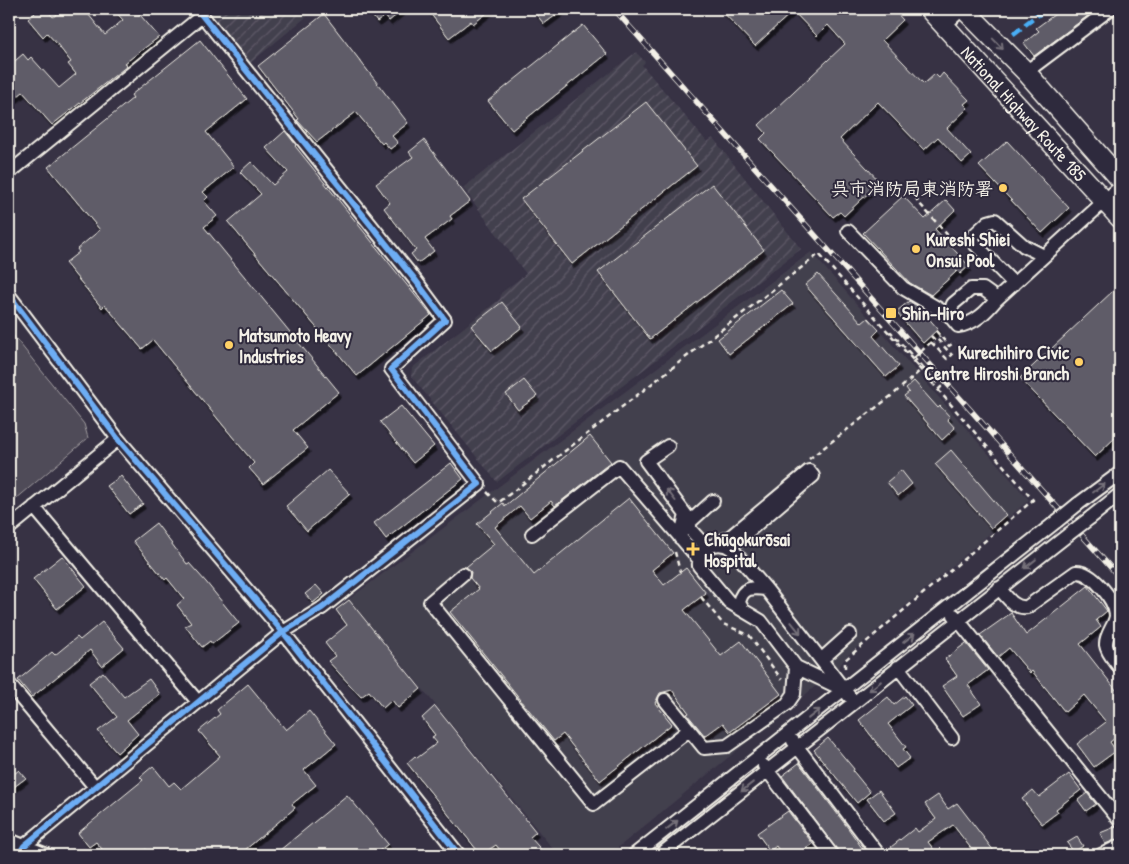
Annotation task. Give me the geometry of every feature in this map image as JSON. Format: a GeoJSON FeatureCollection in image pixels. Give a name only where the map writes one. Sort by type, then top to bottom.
{"type":"FeatureCollection","features":[{"type":"Feature","properties":{"kind":"highway","name":"National Highway Route 185"},"geometry":{"type":"LineString","coordinates":[[929,9],[1120,218]]}},
{"type":"Feature","properties":{"kind":"highway","name":"National Highway Route 185"},"geometry":{"type":"LineString","coordinates":[[963,9],[1026,72],[1120,179]]}},
{"type":"Feature","properties":{"kind":"street"},"geometry":{"type":"LineString","coordinates":[[944,26],[963,9]]}},
{"type":"Feature","properties":{"kind":"street"},"geometry":{"type":"LineString","coordinates":[[1026,72],[1110,9]]}},
{"type":"Feature","properties":{"kind":"street"},"geometry":{"type":"LineString","coordinates":[[9,173],[200,12],[416,280],[445,320],[391,369],[479,484],[384,561],[322,608],[283,632],[95,787],[22,851]]}},
{"type":"Feature","properties":{"kind":"street"},"geometry":{"type":"LineString","coordinates":[[848,231],[903,288],[949,314],[958,326],[966,325],[986,312],[997,299],[1120,187]]}},
{"type":"Feature","properties":{"kind":"street"},"geometry":{"type":"LineString","coordinates":[[1014,284],[973,242],[974,235],[988,222],[995,220],[1024,246],[1044,256]]}},
{"type":"Feature","properties":{"kind":"street"},"geometry":{"type":"LineString","coordinates":[[949,314],[953,304],[971,289],[983,290],[997,299]]}},
{"type":"Feature","properties":{"kind":"street"},"geometry":{"type":"LineString","coordinates":[[9,295],[118,439],[283,632],[459,855]]}},
{"type":"Feature","properties":{"kind":"street"},"geometry":{"type":"LineString","coordinates":[[9,528],[118,439]]}},
{"type":"Feature","properties":{"kind":"street"},"geometry":{"type":"LineString","coordinates":[[668,446],[646,461],[686,515],[680,538]]}},
{"type":"Feature","properties":{"kind":"street"},"geometry":{"type":"LineString","coordinates":[[532,534],[619,466],[680,538],[707,550],[725,544],[730,547],[766,589],[854,702]]}},
{"type":"Feature","properties":{"kind":"street"},"geometry":{"type":"LineString","coordinates":[[730,547],[813,476],[808,471],[730,537],[707,550],[699,566],[729,602],[761,621],[796,666],[844,690]]}},
{"type":"Feature","properties":{"kind":"street"},"geometry":{"type":"LineString","coordinates":[[634,855],[1078,504],[1120,473]]}},
{"type":"Feature","properties":{"kind":"street"},"geometry":{"type":"LineString","coordinates":[[660,855],[1120,494]]}},
{"type":"Feature","properties":{"kind":"street"},"geometry":{"type":"LineString","coordinates":[[707,550],[688,527],[690,520],[713,501]]}},
{"type":"Feature","properties":{"kind":"street"},"geometry":{"type":"LineString","coordinates":[[34,507],[198,702]]}},
{"type":"Feature","properties":{"kind":"street"},"geometry":{"type":"LineString","coordinates":[[1000,588],[1013,604],[1021,608],[1027,606],[1076,572],[1082,572],[1090,576],[1114,605],[1116,618],[1107,638],[1106,646],[1120,668]]}},
{"type":"Feature","properties":{"kind":"street"},"geometry":{"type":"LineString","coordinates":[[463,574],[430,602],[594,804],[689,730]]}},
{"type":"Feature","properties":{"kind":"street"},"geometry":{"type":"LineString","coordinates":[[743,610],[739,603],[740,596],[746,590],[754,587],[766,589]]}},
{"type":"Feature","properties":{"kind":"street"},"geometry":{"type":"LineString","coordinates":[[948,607],[1120,821]]}},
{"type":"Feature","properties":{"kind":"street"},"geometry":{"type":"LineString","coordinates":[[822,659],[850,634]]}},
{"type":"Feature","properties":{"kind":"street"},"geometry":{"type":"LineString","coordinates":[[665,700],[704,748],[727,746],[787,704],[794,694],[796,666]]}},
{"type":"Feature","properties":{"kind":"street"},"geometry":{"type":"LineString","coordinates":[[898,667],[952,738]]}},
{"type":"Feature","properties":{"kind":"street"},"geometry":{"type":"LineString","coordinates":[[9,684],[95,787]]}},
{"type":"Feature","properties":{"kind":"street"},"geometry":{"type":"LineString","coordinates":[[787,734],[879,855]]}},
{"type":"Feature","properties":{"kind":"street"},"geometry":{"type":"LineString","coordinates":[[757,758],[832,855]]}},
{"type":"Feature","properties":{"kind":"street"},"geometry":{"type":"LineString","coordinates":[[9,840],[22,851],[47,855]]}},
{"type":"Feature","properties":{"kind":"street"},"geometry":{"type":"LineString","coordinates":[[1101,855],[1120,846]]}},
{"type":"Feature","properties":{"kind":"path"},"geometry":{"type":"LineString","coordinates":[[906,182],[919,203],[952,240]]}},
{"type":"Feature","properties":{"kind":"path"},"geometry":{"type":"LineString","coordinates":[[479,484],[498,503],[819,254],[922,369],[941,387],[938,390]]}},
{"type":"Feature","properties":{"kind":"path"},"geometry":{"type":"LineString","coordinates":[[936,331],[949,346],[955,342]]}},
{"type":"Feature","properties":{"kind":"path"},"geometry":{"type":"LineString","coordinates":[[889,333],[892,332],[894,334],[919,362],[922,369]]}},
{"type":"Feature","properties":{"kind":"path"},"geometry":{"type":"LineString","coordinates":[[844,668],[845,660],[1033,500],[912,360],[934,339],[931,336]]}},
{"type":"Feature","properties":{"kind":"path"},"geometry":{"type":"LineString","coordinates":[[931,342],[947,359],[952,355],[937,339],[940,336]]}},
{"type":"Feature","properties":{"kind":"path"},"geometry":{"type":"LineString","coordinates":[[883,400],[895,393],[922,369]]}},
{"type":"Feature","properties":{"kind":"path"},"geometry":{"type":"LineString","coordinates":[[701,597],[722,624],[749,635],[785,684]]}},
{"type":"Feature","properties":{"kind":"shaded area"},"geometry":{"type":"Polygon","coordinates":[[[204,9],[316,9],[249,64],[204,9]]]}},
{"type":"Feature","properties":{"kind":"shaded area"},"geometry":{"type":"Polygon","coordinates":[[[636,52],[645,62],[642,65],[707,142],[713,138],[801,249],[497,482],[411,376],[412,368],[500,299],[501,293],[526,274],[463,188],[636,52]]]}},
{"type":"Feature","properties":{"kind":"shaded area","name":"Chūgokurōsai Hospital"},"geometry":{"type":"Polygon","coordinates":[[[811,252],[1029,500],[845,658],[839,667],[609,855],[558,855],[349,599],[811,252]]]}},
{"type":"Feature","properties":{"kind":"shaded area"},"geometry":{"type":"Polygon","coordinates":[[[9,330],[84,424],[88,438],[9,505],[9,330]]]}},
{"type":"Feature","properties":{"kind":"building"},"geometry":{"type":"Polygon","coordinates":[[[31,9],[46,9],[53,17],[64,9],[84,9],[105,35],[123,20],[113,9],[135,9],[159,37],[125,63],[127,66],[52,125],[23,92],[9,103],[9,66],[23,54],[28,60],[31,57],[59,88],[76,74],[68,64],[71,62],[57,44],[47,33],[43,37],[28,19],[35,13],[31,9]]]}},
{"type":"Feature","properties":{"kind":"building"},"geometry":{"type":"Polygon","coordinates":[[[367,9],[404,9],[389,21],[385,16],[377,22],[367,9]]]}},
{"type":"Feature","properties":{"kind":"building"},"geometry":{"type":"Polygon","coordinates":[[[427,9],[492,9],[473,24],[471,21],[449,38],[427,9]]]}},
{"type":"Feature","properties":{"kind":"building"},"geometry":{"type":"Polygon","coordinates":[[[532,9],[564,9],[544,24],[532,9]]]}},
{"type":"Feature","properties":{"kind":"building"},"geometry":{"type":"Polygon","coordinates":[[[720,9],[893,9],[903,20],[882,40],[924,84],[935,74],[939,78],[943,73],[969,100],[964,104],[968,108],[947,128],[971,155],[962,163],[938,137],[924,150],[878,102],[840,139],[880,182],[844,216],[840,212],[833,217],[760,139],[766,133],[759,125],[845,44],[828,25],[817,36],[793,11],[755,46],[720,9]]]}},
{"type":"Feature","properties":{"kind":"building"},"geometry":{"type":"Polygon","coordinates":[[[1062,9],[1097,9],[1034,56],[1024,43],[1039,31],[1036,28],[1062,9]]]}},
{"type":"Feature","properties":{"kind":"building"},"geometry":{"type":"Polygon","coordinates":[[[324,14],[408,123],[392,136],[398,143],[390,149],[384,142],[382,144],[356,112],[317,142],[297,120],[299,119],[258,66],[324,14]]]}},
{"type":"Feature","properties":{"kind":"building"},"geometry":{"type":"Polygon","coordinates":[[[583,25],[607,54],[512,130],[488,101],[583,25]]]}},
{"type":"Feature","properties":{"kind":"building"},"geometry":{"type":"Polygon","coordinates":[[[200,40],[247,99],[206,132],[234,167],[203,192],[208,197],[204,201],[217,216],[204,227],[339,392],[293,430],[308,448],[263,484],[249,468],[254,463],[153,340],[142,349],[105,305],[102,308],[65,263],[79,252],[77,249],[100,230],[48,167],[133,98],[131,95],[200,40]]]}},
{"type":"Feature","properties":{"kind":"building"},"geometry":{"type":"Polygon","coordinates":[[[646,102],[697,166],[572,264],[521,199],[646,102]]]}},
{"type":"Feature","properties":{"kind":"building","name":"Matsumoto Heavy Industries"},"geometry":{"type":"Polygon","coordinates":[[[285,131],[431,315],[357,376],[228,222],[261,194],[240,172],[251,162],[273,185],[288,172],[266,148],[285,131]]]}},
{"type":"Feature","properties":{"kind":"building"},"geometry":{"type":"Polygon","coordinates":[[[424,140],[470,201],[450,216],[452,219],[425,239],[434,251],[418,263],[411,254],[416,250],[384,208],[390,203],[376,184],[413,157],[409,152],[424,140]]]}},
{"type":"Feature","properties":{"kind":"building"},"geometry":{"type":"Polygon","coordinates":[[[1007,141],[1069,208],[1042,233],[979,166],[1007,141]]]}},
{"type":"Feature","properties":{"kind":"building"},"geometry":{"type":"Polygon","coordinates":[[[712,184],[764,250],[650,339],[598,272],[712,184]]]}},
{"type":"Feature","properties":{"kind":"building","name":"Kureshi Shiei Onsui Pool"},"geometry":{"type":"Polygon","coordinates":[[[903,196],[925,219],[946,200],[955,210],[935,229],[969,266],[960,274],[957,271],[931,295],[910,283],[863,233],[903,196]]]}},
{"type":"Feature","properties":{"kind":"building"},"geometry":{"type":"Polygon","coordinates":[[[818,274],[862,323],[868,318],[879,330],[873,336],[899,366],[886,377],[805,285],[818,274]]]}},
{"type":"Feature","properties":{"kind":"building"},"geometry":{"type":"Polygon","coordinates":[[[781,290],[793,304],[729,354],[718,339],[781,290]]]}},
{"type":"Feature","properties":{"kind":"building","name":"Kurechihiro Civic Centre Hiroshi Branch"},"geometry":{"type":"Polygon","coordinates":[[[1114,290],[1120,296],[1120,433],[1095,457],[1020,378],[1114,290]]]}},
{"type":"Feature","properties":{"kind":"building"},"geometry":{"type":"Polygon","coordinates":[[[909,301],[919,307],[938,329],[923,343],[896,312],[909,301]]]}},
{"type":"Feature","properties":{"kind":"building"},"geometry":{"type":"Polygon","coordinates":[[[502,302],[522,327],[492,351],[471,326],[502,302]]]}},
{"type":"Feature","properties":{"kind":"building"},"geometry":{"type":"Polygon","coordinates":[[[524,380],[537,396],[518,410],[506,394],[524,380]]]}},
{"type":"Feature","properties":{"kind":"building"},"geometry":{"type":"Polygon","coordinates":[[[914,381],[938,408],[940,406],[950,417],[947,419],[955,428],[942,440],[904,396],[909,392],[906,388],[914,381]]]}},
{"type":"Feature","properties":{"kind":"building"},"geometry":{"type":"Polygon","coordinates":[[[401,406],[434,446],[413,463],[380,422],[401,406]]]}},
{"type":"Feature","properties":{"kind":"building","name":"Chūgokurōsai Hospital"},"geometry":{"type":"Polygon","coordinates":[[[590,436],[611,462],[555,506],[551,501],[530,518],[520,506],[495,527],[534,575],[629,498],[673,553],[652,570],[664,585],[686,568],[706,593],[684,610],[721,656],[741,641],[781,694],[730,732],[723,723],[705,736],[687,714],[689,713],[672,690],[660,693],[655,703],[672,724],[600,781],[563,734],[554,741],[450,612],[479,589],[470,578],[471,572],[466,567],[494,544],[477,524],[503,503],[505,506],[590,436]]]}},
{"type":"Feature","properties":{"kind":"building"},"geometry":{"type":"Polygon","coordinates":[[[951,450],[1006,515],[991,528],[935,464],[951,450]]]}},
{"type":"Feature","properties":{"kind":"building"},"geometry":{"type":"Polygon","coordinates":[[[451,463],[463,479],[386,539],[374,523],[451,463]]]}},
{"type":"Feature","properties":{"kind":"building"},"geometry":{"type":"Polygon","coordinates":[[[328,470],[350,494],[307,531],[286,506],[328,470]]]}},
{"type":"Feature","properties":{"kind":"building"},"geometry":{"type":"Polygon","coordinates":[[[901,470],[912,484],[898,496],[887,482],[901,470]]]}},
{"type":"Feature","properties":{"kind":"building"},"geometry":{"type":"Polygon","coordinates":[[[121,476],[143,504],[129,514],[107,486],[121,476]]]}},
{"type":"Feature","properties":{"kind":"building"},"geometry":{"type":"Polygon","coordinates":[[[156,523],[187,564],[189,563],[206,582],[239,623],[212,644],[210,641],[202,647],[185,626],[191,623],[177,605],[184,599],[167,578],[165,580],[133,541],[156,523]]]}},
{"type":"Feature","properties":{"kind":"building"},"geometry":{"type":"Polygon","coordinates":[[[62,556],[86,586],[57,609],[33,579],[62,556]]]}},
{"type":"Feature","properties":{"kind":"building"},"geometry":{"type":"Polygon","coordinates":[[[316,585],[324,594],[313,603],[305,594],[316,585]]]}},
{"type":"Feature","properties":{"kind":"building"},"geometry":{"type":"Polygon","coordinates":[[[1088,586],[1107,611],[1096,620],[1101,627],[1080,644],[1120,695],[1120,734],[1110,742],[1116,751],[1094,767],[1077,744],[1106,722],[1084,695],[1065,712],[1032,671],[1030,673],[1009,648],[998,657],[980,635],[1011,613],[1026,635],[1088,586]]]}},
{"type":"Feature","properties":{"kind":"building"},"geometry":{"type":"Polygon","coordinates":[[[349,600],[421,689],[398,708],[392,700],[383,708],[369,691],[361,697],[328,661],[335,656],[325,643],[347,625],[336,610],[349,600]]]}},
{"type":"Feature","properties":{"kind":"building"},"geometry":{"type":"Polygon","coordinates":[[[102,622],[124,648],[102,666],[90,650],[32,697],[18,680],[52,652],[55,655],[77,637],[80,640],[102,622]]]}},
{"type":"Feature","properties":{"kind":"building"},"geometry":{"type":"Polygon","coordinates":[[[966,643],[988,670],[968,685],[981,704],[963,716],[942,686],[957,676],[945,659],[966,643]]]}},
{"type":"Feature","properties":{"kind":"building"},"geometry":{"type":"Polygon","coordinates":[[[103,672],[124,697],[149,679],[160,694],[127,720],[138,734],[117,753],[98,731],[117,717],[89,683],[103,672]]]}},
{"type":"Feature","properties":{"kind":"building"},"geometry":{"type":"Polygon","coordinates":[[[248,684],[286,730],[309,711],[336,744],[304,770],[316,785],[292,804],[295,808],[239,855],[152,855],[146,849],[138,855],[126,855],[122,850],[116,855],[107,855],[96,842],[89,847],[78,833],[143,780],[140,777],[153,766],[169,786],[174,782],[181,789],[220,756],[199,731],[220,714],[217,710],[248,684]]]}},
{"type":"Feature","properties":{"kind":"building"},"geometry":{"type":"Polygon","coordinates":[[[905,696],[912,705],[888,724],[906,747],[903,749],[910,758],[896,768],[859,720],[888,697],[894,705],[905,696]]]}},
{"type":"Feature","properties":{"kind":"building"},"geometry":{"type":"Polygon","coordinates":[[[435,706],[536,832],[530,837],[546,855],[504,855],[496,845],[481,855],[407,763],[437,743],[432,737],[435,735],[422,718],[435,706]]]}},
{"type":"Feature","properties":{"kind":"building"},"geometry":{"type":"Polygon","coordinates":[[[828,738],[870,792],[857,803],[814,750],[828,738]]]}},
{"type":"Feature","properties":{"kind":"building"},"geometry":{"type":"Polygon","coordinates":[[[799,763],[867,855],[841,855],[782,776],[799,763]]]}},
{"type":"Feature","properties":{"kind":"building"},"geometry":{"type":"Polygon","coordinates":[[[19,770],[26,778],[14,787],[9,778],[19,770]]]}},
{"type":"Feature","properties":{"kind":"building"},"geometry":{"type":"Polygon","coordinates":[[[1069,774],[1081,790],[1056,809],[1058,812],[1042,824],[1022,799],[1033,790],[1039,797],[1069,774]]]}},
{"type":"Feature","properties":{"kind":"building"},"geometry":{"type":"Polygon","coordinates":[[[879,790],[896,813],[884,821],[867,799],[879,790]]]}},
{"type":"Feature","properties":{"kind":"building"},"geometry":{"type":"Polygon","coordinates":[[[1087,793],[1096,804],[1086,811],[1078,800],[1087,793]]]}},
{"type":"Feature","properties":{"kind":"building"},"geometry":{"type":"Polygon","coordinates":[[[347,795],[388,844],[374,855],[274,855],[347,795]]]}},
{"type":"Feature","properties":{"kind":"building"},"geometry":{"type":"Polygon","coordinates":[[[938,795],[948,809],[957,803],[997,855],[976,855],[953,825],[928,842],[938,855],[897,855],[891,847],[915,828],[918,832],[936,819],[925,804],[938,795]]]}},
{"type":"Feature","properties":{"kind":"building"},"geometry":{"type":"Polygon","coordinates":[[[788,811],[813,844],[797,855],[782,855],[776,846],[770,851],[757,833],[788,811]]]}},
{"type":"Feature","properties":{"kind":"building"},"geometry":{"type":"Polygon","coordinates":[[[1115,827],[1119,829],[1120,838],[1105,844],[1100,833],[1115,827]]]}},
{"type":"Feature","properties":{"kind":"building"},"geometry":{"type":"Polygon","coordinates":[[[1077,837],[1083,846],[1074,852],[1067,843],[1077,837]]]}},
{"type":"Feature","properties":{"kind":"railway"},"geometry":{"type":"LineString","coordinates":[[614,9],[1120,578]]}},
{"type":"Feature","properties":{"kind":"marked path"},"geometry":{"type":"LineString","coordinates":[[1013,34],[1039,14],[1035,10],[1037,9]]}},
{"type":"Feature","properties":{"kind":"cycle path"},"geometry":{"type":"LineString","coordinates":[[19,855],[24,846],[283,632],[322,608],[479,484],[391,369],[445,320],[416,281],[197,9]]}},
{"type":"Feature","properties":{"kind":"cycle path"},"geometry":{"type":"LineString","coordinates":[[9,295],[118,439],[283,632],[459,855]]}},
{"type":"Feature","properties":{"kind":"place","name":"呉市消防局東消防署"},"geometry":{"type":"Point","coordinates":[1003,188]}},
{"type":"Feature","properties":{"kind":"place","name":"Kureshi Shiei Onsui Pool"},"geometry":{"type":"Point","coordinates":[916,249]}},
{"type":"Feature","properties":{"kind":"place","name":"Shin-Hiro"},"geometry":{"type":"Point","coordinates":[891,313]}},
{"type":"Feature","properties":{"kind":"place","name":"Matsumoto Heavy Industries"},"geometry":{"type":"Point","coordinates":[229,345]}},
{"type":"Feature","properties":{"kind":"place","name":"Kurechihiro Civic Centre Hiroshi Branch"},"geometry":{"type":"Point","coordinates":[1079,362]}},
{"type":"Feature","properties":{"kind":"place","name":"Chūgokurōsai Hospital"},"geometry":{"type":"Point","coordinates":[693,549]}}]}
